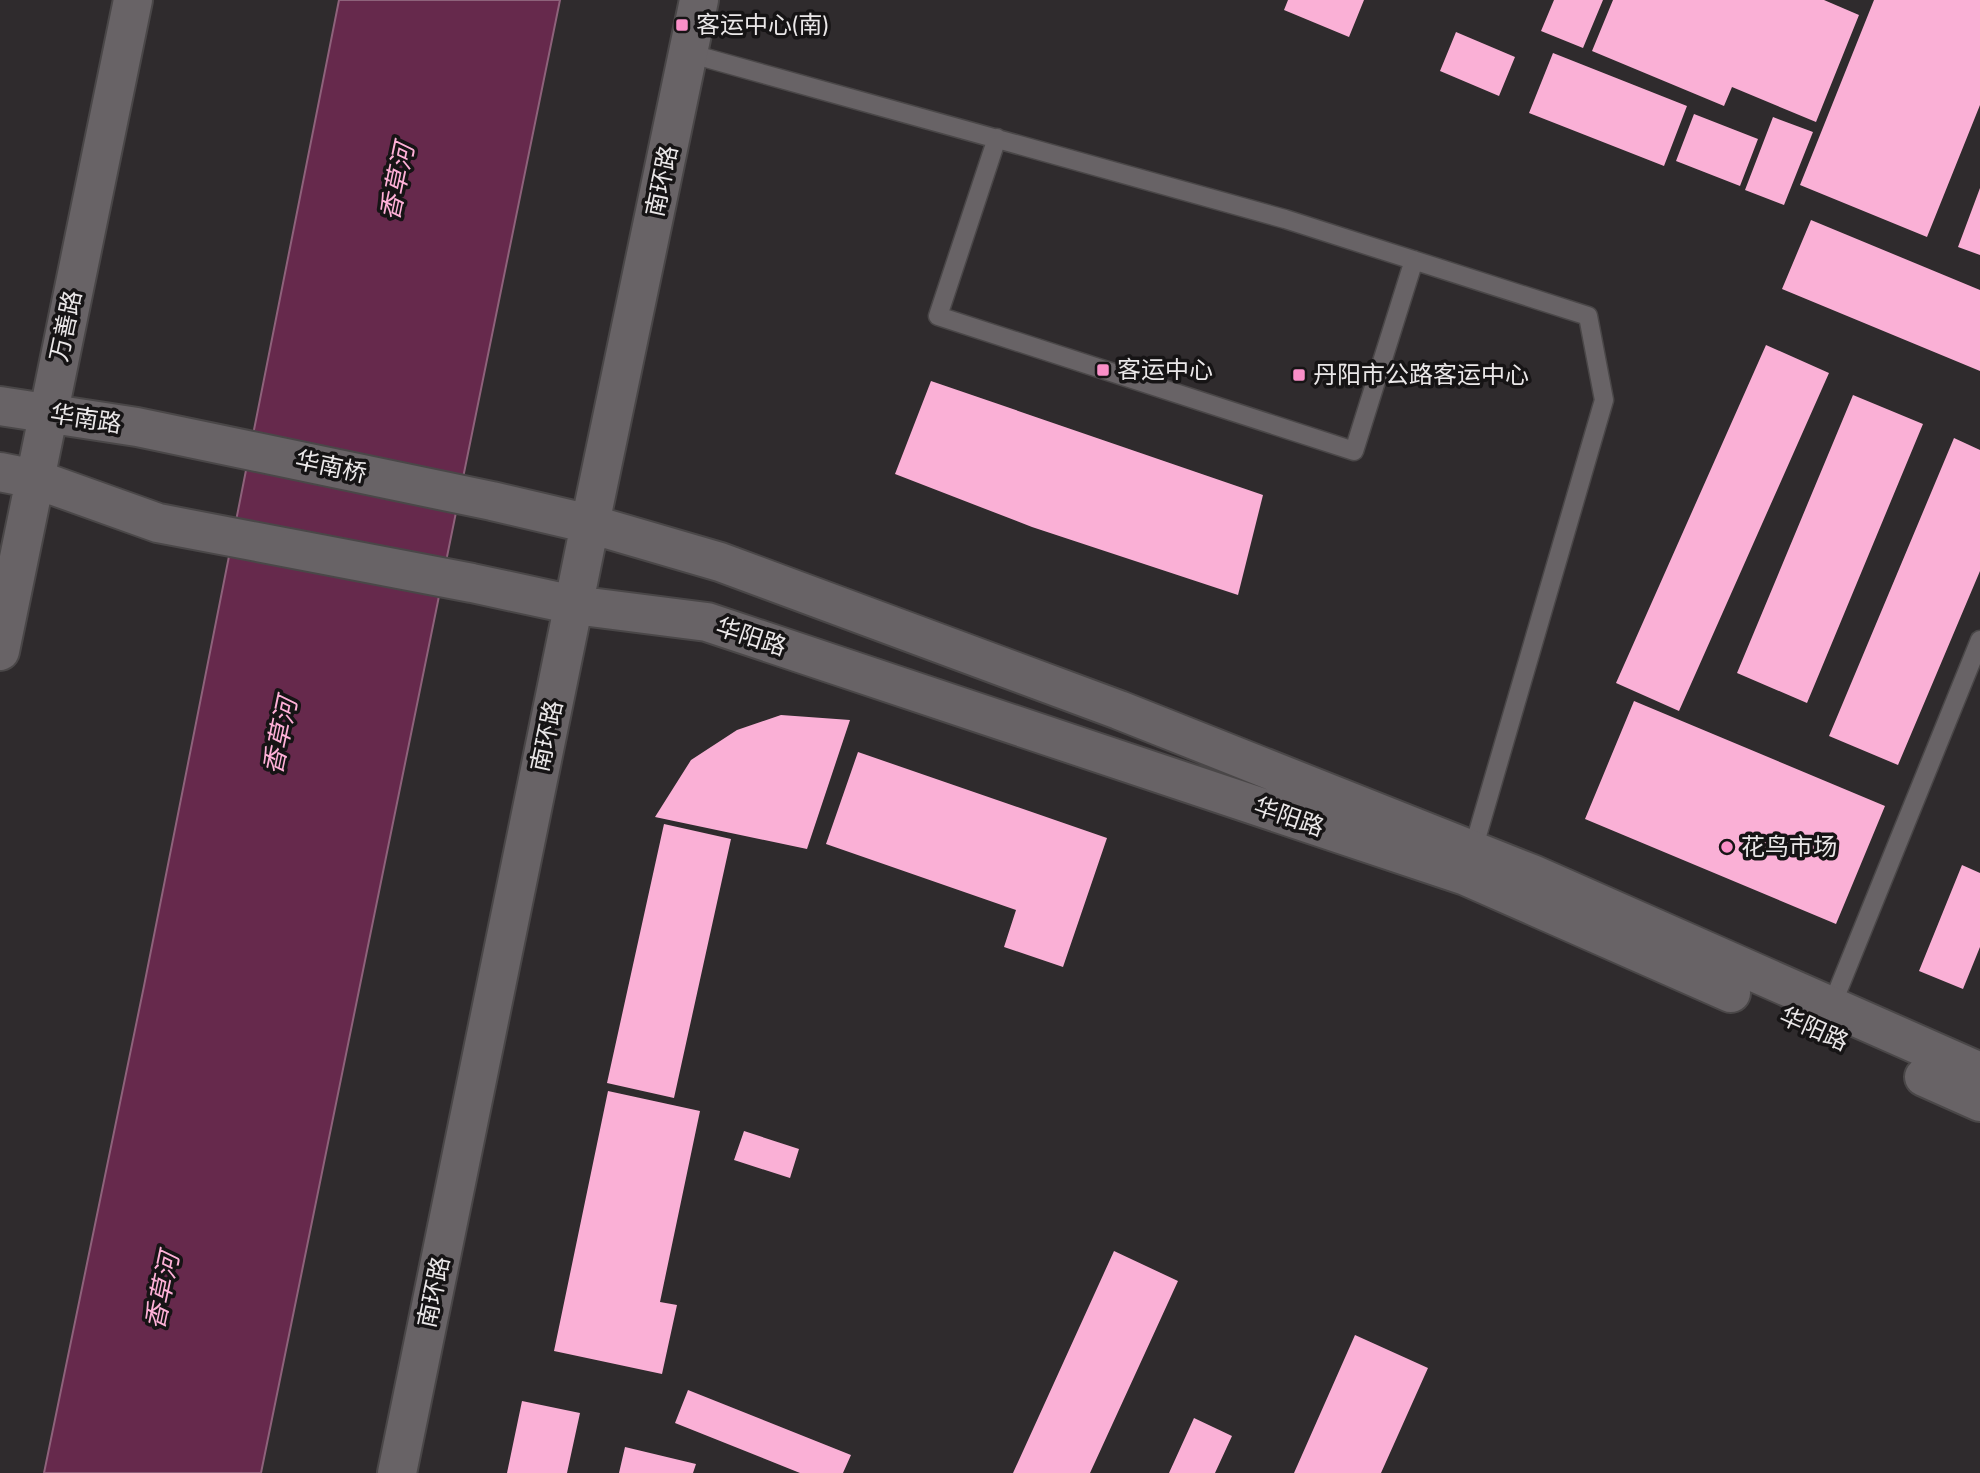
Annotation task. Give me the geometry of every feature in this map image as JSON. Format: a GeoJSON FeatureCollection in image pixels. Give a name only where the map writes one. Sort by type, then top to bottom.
{"type":"FeatureCollection","features":[{"type":"Feature","properties":{"kind":"main road","name":"万善路"},"geometry":{"type":"LineString","coordinates":[[0,651],[18,476],[48,414],[133,0]]}},
{"type":"Feature","properties":{"kind":"main road","name":"南环路"},"geometry":{"type":"LineString","coordinates":[[397,1473],[699,0]]}},
{"type":"Feature","properties":{"kind":"main road","name":"华南路"},"geometry":{"type":"LineString","coordinates":[[0,406],[171,434]]}},
{"type":"Feature","properties":{"kind":"main road","name":"华南桥"},"geometry":{"type":"LineString","coordinates":[[171,434],[590,524]]}},
{"type":"Feature","properties":{"kind":"main road"},"geometry":{"type":"LineString","coordinates":[[18,476],[158,523],[574,605]]}},
{"type":"Feature","properties":{"kind":"main road"},"geometry":{"type":"LineString","coordinates":[[590,524],[720,562],[1119,710],[1469,864]]}},
{"type":"Feature","properties":{"kind":"main road","name":"华阳路"},"geometry":{"type":"LineString","coordinates":[[574,605],[707,622],[1469,864],[1826,1020],[1980,1102]]}},
{"type":"Feature","properties":{"kind":"main road"},"geometry":{"type":"LineString","coordinates":[[1826,1020],[1980,1072]]}},
{"type":"Feature","properties":{"kind":"lane"},"geometry":{"type":"LineString","coordinates":[[688,53],[1285,219],[1588,316],[1604,400],[1469,864]]}},
{"type":"Feature","properties":{"kind":"lane"},"geometry":{"type":"LineString","coordinates":[[997,138],[938,316],[1354,451],[1413,260]]}},
{"type":"Feature","properties":{"kind":"lane"},"geometry":{"type":"LineString","coordinates":[[1826,1020],[1980,640]]}},
{"type":"Feature","properties":{"kind":"water","name":"香草河"},"geometry":{"type":"Polygon","coordinates":[[[339,0],[560,0],[261,1473],[44,1473],[144,986],[339,0]]]}},
{"type":"Feature","properties":{"kind":"building"},"geometry":{"type":"Polygon","coordinates":[[[1288,0],[1364,0],[1349,37],[1284,10],[1288,0]]]}},
{"type":"Feature","properties":{"kind":"building"},"geometry":{"type":"Polygon","coordinates":[[[1554,0],[1603,0],[1583,48],[1541,31],[1554,0]]]}},
{"type":"Feature","properties":{"kind":"building"},"geometry":{"type":"Polygon","coordinates":[[[1613,0],[1824,0],[1859,15],[1816,122],[1732,87],[1724,106],[1592,51],[1613,0]]]}},
{"type":"Feature","properties":{"kind":"building"},"geometry":{"type":"Polygon","coordinates":[[[1874,0],[1980,0],[1980,105],[1927,237],[1800,185],[1874,0]]]}},
{"type":"Feature","properties":{"kind":"building"},"geometry":{"type":"Polygon","coordinates":[[[1456,32],[1515,57],[1499,96],[1440,71],[1456,32]]]}},
{"type":"Feature","properties":{"kind":"building"},"geometry":{"type":"Polygon","coordinates":[[[1553,53],[1687,106],[1664,166],[1529,113],[1553,53]]]}},
{"type":"Feature","properties":{"kind":"building"},"geometry":{"type":"Polygon","coordinates":[[[1694,114],[1758,139],[1740,186],[1676,161],[1694,114]]]}},
{"type":"Feature","properties":{"kind":"building"},"geometry":{"type":"Polygon","coordinates":[[[1773,117],[1813,132],[1784,205],[1745,190],[1773,117]]]}},
{"type":"Feature","properties":{"kind":"building"},"geometry":{"type":"Polygon","coordinates":[[[1980,188],[1980,255],[1958,247],[1980,188]]]}},
{"type":"Feature","properties":{"kind":"building"},"geometry":{"type":"Polygon","coordinates":[[[1811,220],[1980,290],[1980,371],[1782,289],[1811,220]]]}},
{"type":"Feature","properties":{"kind":"building"},"geometry":{"type":"Polygon","coordinates":[[[1766,345],[1829,373],[1679,711],[1616,683],[1766,345]]]}},
{"type":"Feature","properties":{"kind":"building"},"geometry":{"type":"Polygon","coordinates":[[[931,381],[1263,495],[1238,595],[1032,527],[895,474],[931,381]]]}},
{"type":"Feature","properties":{"kind":"building"},"geometry":{"type":"Polygon","coordinates":[[[1853,395],[1923,424],[1807,703],[1737,673],[1853,395]]]}},
{"type":"Feature","properties":{"kind":"building"},"geometry":{"type":"Polygon","coordinates":[[[1954,438],[1980,450],[1980,571],[1898,765],[1829,736],[1954,438]]]}},
{"type":"Feature","properties":{"kind":"building"},"geometry":{"type":"Polygon","coordinates":[[[1634,701],[1885,806],[1836,924],[1585,819],[1634,701]]]}},
{"type":"Feature","properties":{"kind":"building"},"geometry":{"type":"Polygon","coordinates":[[[781,715],[850,720],[807,849],[655,817],[691,760],[737,730],[781,715]]]}},
{"type":"Feature","properties":{"kind":"building"},"geometry":{"type":"Polygon","coordinates":[[[858,752],[1107,838],[1063,967],[1004,947],[1016,910],[826,844],[858,752]]]}},
{"type":"Feature","properties":{"kind":"building"},"geometry":{"type":"Polygon","coordinates":[[[664,824],[731,839],[674,1098],[607,1083],[664,824]]]}},
{"type":"Feature","properties":{"kind":"building"},"geometry":{"type":"Polygon","coordinates":[[[1962,865],[1980,873],[1980,947],[1963,989],[1919,971],[1962,865]]]}},
{"type":"Feature","properties":{"kind":"building"},"geometry":{"type":"Polygon","coordinates":[[[608,1091],[700,1111],[660,1302],[677,1305],[662,1374],[554,1351],[608,1091]]]}},
{"type":"Feature","properties":{"kind":"building"},"geometry":{"type":"Polygon","coordinates":[[[744,1131],[799,1149],[790,1178],[734,1160],[744,1131]]]}},
{"type":"Feature","properties":{"kind":"building"},"geometry":{"type":"Polygon","coordinates":[[[1114,1251],[1178,1281],[1090,1473],[1013,1473],[1114,1251]]]}},
{"type":"Feature","properties":{"kind":"building"},"geometry":{"type":"Polygon","coordinates":[[[1355,1335],[1428,1368],[1381,1473],[1294,1473],[1355,1335]]]}},
{"type":"Feature","properties":{"kind":"building"},"geometry":{"type":"Polygon","coordinates":[[[688,1390],[851,1455],[843,1473],[800,1473],[675,1423],[688,1390]]]}},
{"type":"Feature","properties":{"kind":"building"},"geometry":{"type":"Polygon","coordinates":[[[522,1401],[580,1413],[567,1473],[507,1473],[522,1401]]]}},
{"type":"Feature","properties":{"kind":"building"},"geometry":{"type":"Polygon","coordinates":[[[1194,1418],[1232,1436],[1215,1473],[1169,1473],[1194,1418]]]}},
{"type":"Feature","properties":{"kind":"building"},"geometry":{"type":"Polygon","coordinates":[[[625,1447],[696,1464],[693,1473],[619,1473],[625,1447]]]}},
{"type":"Feature","properties":{"kind":"place","name":"客运中心(南)"},"geometry":{"type":"Point","coordinates":[682,25]}},
{"type":"Feature","properties":{"kind":"place","name":"客运中心"},"geometry":{"type":"Point","coordinates":[1103,370]}},
{"type":"Feature","properties":{"kind":"place","name":"丹阳市公路客运中心"},"geometry":{"type":"Point","coordinates":[1299,375]}},
{"type":"Feature","properties":{"kind":"place","name":"花鸟市场"},"geometry":{"type":"Point","coordinates":[1727,847]}}]}
